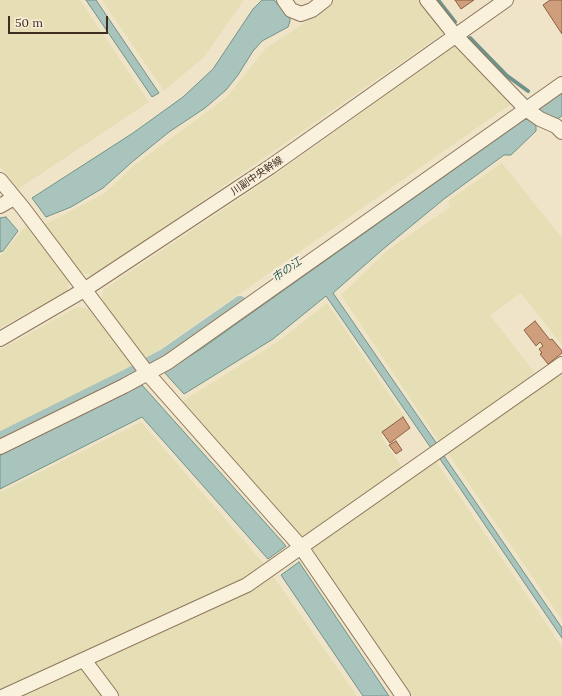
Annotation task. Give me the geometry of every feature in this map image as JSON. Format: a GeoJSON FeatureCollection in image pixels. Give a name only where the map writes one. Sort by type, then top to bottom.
{"type":"FeatureCollection","features":[{"type":"Feature","properties":{"kind":"street"},"geometry":{"type":"LineString","coordinates":[[284,0],[291,10],[301,14],[312,10],[325,0]]}},
{"type":"Feature","properties":{"kind":"street"},"geometry":{"type":"LineString","coordinates":[[428,0],[455,35],[532,114],[556,126],[562,132]]}},
{"type":"Feature","properties":{"kind":"street","name":"川副中央幹線"},"geometry":{"type":"LineString","coordinates":[[0,338],[84,290],[270,167],[506,0]]}},
{"type":"Feature","properties":{"kind":"street"},"geometry":{"type":"LineString","coordinates":[[0,447],[144,369],[168,362],[532,114],[562,84]]}},
{"type":"Feature","properties":{"kind":"street"},"geometry":{"type":"LineString","coordinates":[[0,180],[23,208],[144,369],[301,547],[403,696]]}},
{"type":"Feature","properties":{"kind":"street"},"geometry":{"type":"LineString","coordinates":[[0,206],[14,198]]}},
{"type":"Feature","properties":{"kind":"street"},"geometry":{"type":"LineString","coordinates":[[4,696],[247,585],[562,364]]}},
{"type":"Feature","properties":{"kind":"street"},"geometry":{"type":"LineString","coordinates":[[84,660],[111,696]]}},
{"type":"Feature","properties":{"kind":"shaded area"},"geometry":{"type":"Polygon","coordinates":[[[0,0],[80,0],[149,102],[18,189],[0,166],[0,0]]]}},
{"type":"Feature","properties":{"kind":"shaded area"},"geometry":{"type":"Polygon","coordinates":[[[102,0],[244,0],[204,57],[164,91],[102,0]]]}},
{"type":"Feature","properties":{"kind":"shaded area"},"geometry":{"type":"Polygon","coordinates":[[[335,0],[420,0],[445,32],[94,276],[80,272],[44,225],[105,193],[133,166],[226,98],[266,48],[300,26],[335,0]]]}},
{"type":"Feature","properties":{"kind":"shaded area"},"geometry":{"type":"Polygon","coordinates":[[[457,44],[514,102],[146,359],[102,301],[103,290],[272,177],[457,44]]]}},
{"type":"Feature","properties":{"kind":"shaded area"},"geometry":{"type":"Polygon","coordinates":[[[502,163],[562,238],[562,345],[521,293],[490,315],[537,376],[440,443],[341,295],[388,250],[450,207],[448,201],[502,163]]]}},
{"type":"Feature","properties":{"kind":"shaded area"},"geometry":{"type":"Polygon","coordinates":[[[26,226],[69,281],[67,291],[0,328],[0,256],[26,226]]]}},
{"type":"Feature","properties":{"kind":"shaded area"},"geometry":{"type":"Polygon","coordinates":[[[327,303],[406,419],[381,436],[403,469],[303,539],[183,401],[276,343],[327,303]]]}},
{"type":"Feature","properties":{"kind":"shaded area"},"geometry":{"type":"Polygon","coordinates":[[[77,307],[90,309],[133,365],[0,433],[0,350],[77,307]]]}},
{"type":"Feature","properties":{"kind":"shaded area"},"geometry":{"type":"Polygon","coordinates":[[[562,370],[562,620],[447,452],[562,370]]]}},
{"type":"Feature","properties":{"kind":"shaded area"},"geometry":{"type":"Polygon","coordinates":[[[141,422],[264,564],[243,579],[0,689],[0,492],[141,422]]]}},
{"type":"Feature","properties":{"kind":"shaded area"},"geometry":{"type":"Polygon","coordinates":[[[435,460],[562,647],[562,696],[413,696],[311,547],[435,460]]]}},
{"type":"Feature","properties":{"kind":"shaded area"},"geometry":{"type":"Polygon","coordinates":[[[273,576],[357,696],[118,696],[93,662],[252,590],[273,576]]]}},
{"type":"Feature","properties":{"kind":"shaded area"},"geometry":{"type":"Polygon","coordinates":[[[83,666],[105,696],[18,696],[83,666]]]}},
{"type":"Feature","properties":{"kind":"water"},"geometry":{"type":"Polygon","coordinates":[[[86,0],[96,0],[159,93],[152,97],[86,0]]]}},
{"type":"Feature","properties":{"kind":"water"},"geometry":{"type":"Polygon","coordinates":[[[262,0],[274,0],[290,18],[288,27],[262,41],[253,51],[238,75],[226,90],[205,108],[169,132],[103,188],[71,207],[46,217],[32,198],[133,133],[183,97],[213,69],[253,9],[262,0]]]}},
{"type":"Feature","properties":{"kind":"water"},"geometry":{"type":"Polygon","coordinates":[[[562,90],[562,116],[557,119],[542,113],[538,109],[562,90]]]}},
{"type":"Feature","properties":{"kind":"water"},"geometry":{"type":"Polygon","coordinates":[[[525,119],[536,125],[536,131],[511,155],[504,155],[444,199],[333,293],[437,444],[431,448],[326,296],[273,339],[184,394],[164,372],[201,349],[525,119]]]}},
{"type":"Feature","properties":{"kind":"water"},"geometry":{"type":"Polygon","coordinates":[[[6,217],[18,231],[3,251],[0,252],[0,218],[6,217]]]}},
{"type":"Feature","properties":{"kind":"water"},"geometry":{"type":"Polygon","coordinates":[[[142,385],[286,546],[268,559],[142,417],[0,489],[0,455],[142,385]]]}},
{"type":"Feature","properties":{"kind":"water"},"geometry":{"type":"Polygon","coordinates":[[[444,456],[562,628],[562,638],[440,459],[444,456]]]}},
{"type":"Feature","properties":{"kind":"water"},"geometry":{"type":"Polygon","coordinates":[[[299,562],[389,696],[363,696],[281,575],[299,562]]]}},
{"type":"Feature","properties":{"kind":"building"},"geometry":{"type":"Polygon","coordinates":[[[455,0],[474,0],[461,9],[455,0]]]}},
{"type":"Feature","properties":{"kind":"building"},"geometry":{"type":"Polygon","coordinates":[[[550,0],[562,0],[562,34],[543,5],[550,0]]]}},
{"type":"Feature","properties":{"kind":"building"},"geometry":{"type":"Polygon","coordinates":[[[535,321],[550,340],[552,339],[562,351],[562,353],[548,364],[540,354],[542,353],[539,349],[543,346],[540,342],[536,346],[524,330],[535,321]]]}},
{"type":"Feature","properties":{"kind":"building"},"geometry":{"type":"Polygon","coordinates":[[[403,417],[410,428],[390,443],[382,432],[403,417]]]}},
{"type":"Feature","properties":{"kind":"building"},"geometry":{"type":"Polygon","coordinates":[[[396,441],[402,450],[396,454],[389,445],[396,441]]]}},
{"type":"Feature","properties":{"kind":"waterway"},"geometry":{"type":"LineString","coordinates":[[438,0],[455,22]]}},
{"type":"Feature","properties":{"kind":"waterway"},"geometry":{"type":"LineString","coordinates":[[470,38],[506,75],[528,91]]}},
{"type":"Feature","properties":{"kind":"waterway","name":"市の江"},"geometry":{"type":"LineString","coordinates":[[0,439],[164,356],[240,303]]}}]}
